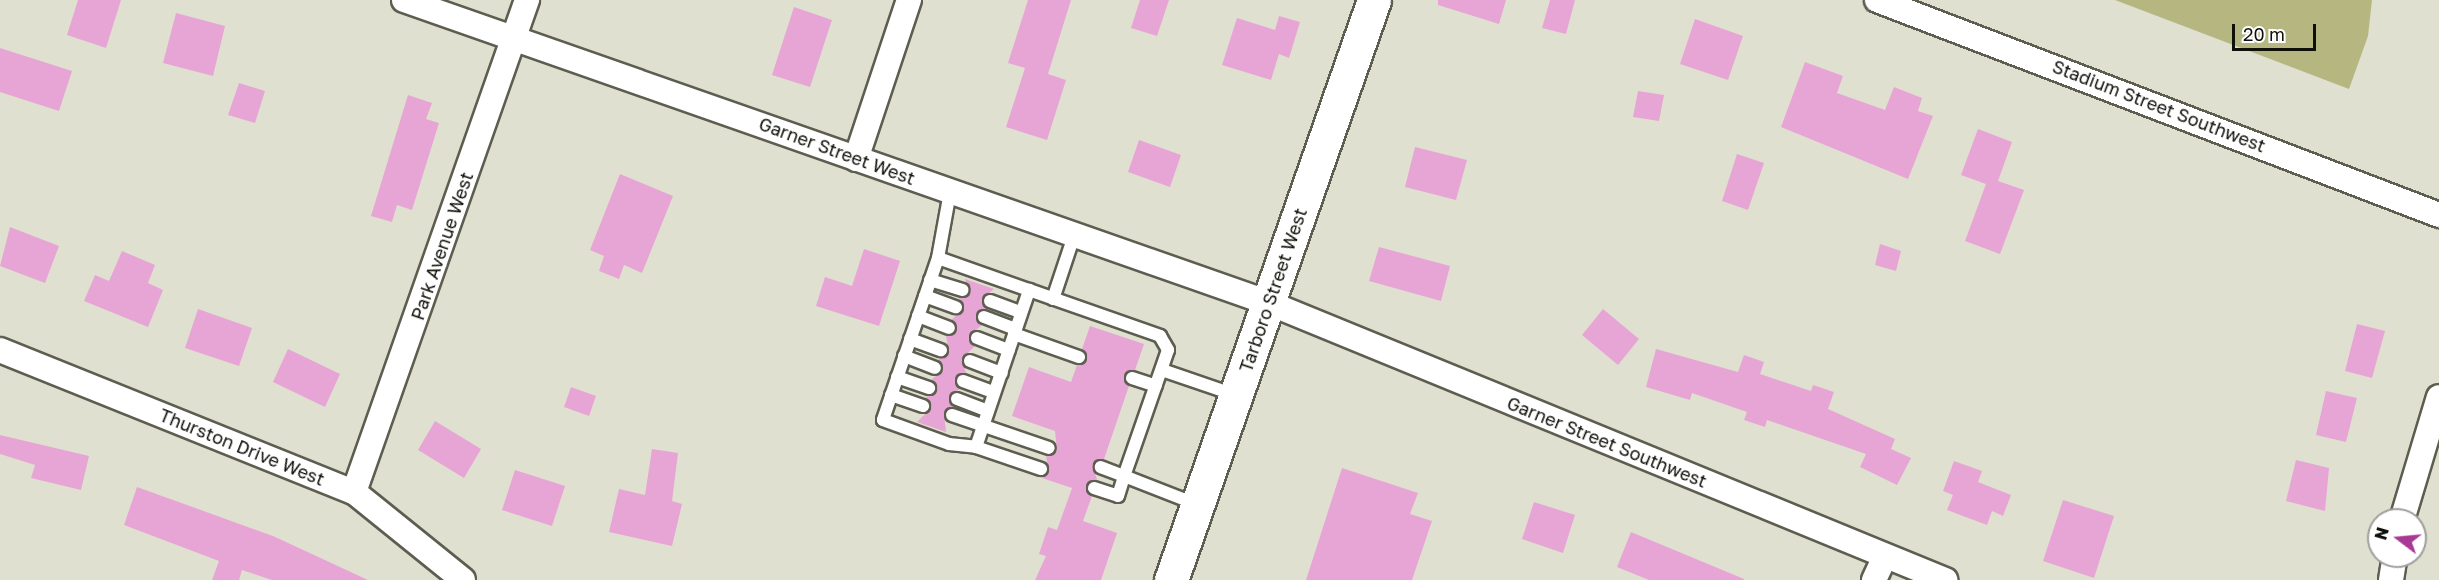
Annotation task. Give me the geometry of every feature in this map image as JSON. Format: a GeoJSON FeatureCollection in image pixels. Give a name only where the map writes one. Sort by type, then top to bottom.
{"type":"FeatureCollection","features":[{"type":"Feature","properties":{"kind":"main road","name":"Tarboro Street West"},"geometry":{"type":"LineString","coordinates":[[1171,580],[1374,0]]}},
{"type":"Feature","properties":{"kind":"street","name":"Garner Street West"},"geometry":{"type":"LineString","coordinates":[[404,0],[515,36],[856,159],[1269,303]]}},
{"type":"Feature","properties":{"kind":"street","name":"Park Avenue West"},"geometry":{"type":"LineString","coordinates":[[354,492],[527,0]]}},
{"type":"Feature","properties":{"kind":"street"},"geometry":{"type":"LineString","coordinates":[[856,159],[909,0]]}},
{"type":"Feature","properties":{"kind":"street","name":"Stadium Street Southwest"},"geometry":{"type":"LineString","coordinates":[[1877,0],[2439,215]]}},
{"type":"Feature","properties":{"kind":"street","name":"Garner Street Southwest"},"geometry":{"type":"LineString","coordinates":[[1269,303],[1945,580]]}},
{"type":"Feature","properties":{"kind":"street","name":"Thurston Drive West"},"geometry":{"type":"LineString","coordinates":[[0,350],[354,492],[463,580]]}},
{"type":"Feature","properties":{"kind":"street"},"geometry":{"type":"LineString","coordinates":[[2406,508],[2439,397]]}},
{"type":"Feature","properties":{"kind":"street"},"geometry":{"type":"LineString","coordinates":[[1874,580],[1885,556]]}},
{"type":"Feature","properties":{"kind":"lane"},"geometry":{"type":"LineString","coordinates":[[950,192],[938,258],[883,420],[949,444],[976,447],[1041,469]]}},
{"type":"Feature","properties":{"kind":"lane"},"geometry":{"type":"LineString","coordinates":[[1053,299],[1074,236]]}},
{"type":"Feature","properties":{"kind":"lane"},"geometry":{"type":"LineString","coordinates":[[938,258],[1160,336],[1168,350],[1118,496],[1094,488]]}},
{"type":"Feature","properties":{"kind":"lane"},"geometry":{"type":"LineString","coordinates":[[930,280],[962,290]]}},
{"type":"Feature","properties":{"kind":"lane"},"geometry":{"type":"LineString","coordinates":[[976,447],[1029,290]]}},
{"type":"Feature","properties":{"kind":"lane"},"geometry":{"type":"LineString","coordinates":[[925,296],[956,307]]}},
{"type":"Feature","properties":{"kind":"lane"},"geometry":{"type":"LineString","coordinates":[[990,301],[1021,312]]}},
{"type":"Feature","properties":{"kind":"lane"},"geometry":{"type":"LineString","coordinates":[[918,316],[949,328]]}},
{"type":"Feature","properties":{"kind":"lane"},"geometry":{"type":"LineString","coordinates":[[984,317],[1079,357]]}},
{"type":"Feature","properties":{"kind":"lane"},"geometry":{"type":"LineString","coordinates":[[977,338],[1009,350]]}},
{"type":"Feature","properties":{"kind":"lane"},"geometry":{"type":"LineString","coordinates":[[910,339],[941,350]]}},
{"type":"Feature","properties":{"kind":"lane"},"geometry":{"type":"LineString","coordinates":[[904,356],[935,368]]}},
{"type":"Feature","properties":{"kind":"lane"},"geometry":{"type":"LineString","coordinates":[[970,361],[1002,373]]}},
{"type":"Feature","properties":{"kind":"lane"},"geometry":{"type":"LineString","coordinates":[[1162,370],[1236,396]]}},
{"type":"Feature","properties":{"kind":"lane"},"geometry":{"type":"LineString","coordinates":[[897,377],[929,388]]}},
{"type":"Feature","properties":{"kind":"lane"},"geometry":{"type":"LineString","coordinates":[[1132,378],[1156,386]]}},
{"type":"Feature","properties":{"kind":"lane"},"geometry":{"type":"LineString","coordinates":[[963,381],[994,392]]}},
{"type":"Feature","properties":{"kind":"lane"},"geometry":{"type":"LineString","coordinates":[[891,395],[923,406]]}},
{"type":"Feature","properties":{"kind":"lane"},"geometry":{"type":"LineString","coordinates":[[957,399],[988,411]]}},
{"type":"Feature","properties":{"kind":"lane"},"geometry":{"type":"LineString","coordinates":[[952,415],[1049,448]]}},
{"type":"Feature","properties":{"kind":"lane"},"geometry":{"type":"LineString","coordinates":[[1101,467],[1198,504]]}},
{"type":"Feature","properties":{"kind":"green space"},"geometry":{"type":"Polygon","coordinates":[[[2115,0],[2372,0],[2368,36],[2349,89],[2115,0]]]}},
{"type":"Feature","properties":{"kind":"building"},"geometry":{"type":"Polygon","coordinates":[[[78,0],[121,0],[106,48],[67,35],[78,0]]]}},
{"type":"Feature","properties":{"kind":"building"},"geometry":{"type":"Polygon","coordinates":[[[1028,0],[1071,0],[1048,74],[1066,80],[1047,140],[1006,127],[1025,68],[1008,63],[1028,0]]]}},
{"type":"Feature","properties":{"kind":"building"},"geometry":{"type":"Polygon","coordinates":[[[1140,0],[1169,0],[1157,36],[1131,28],[1140,0]]]}},
{"type":"Feature","properties":{"kind":"building"},"geometry":{"type":"Polygon","coordinates":[[[1438,0],[1506,0],[1499,24],[1438,5],[1438,0]]]}},
{"type":"Feature","properties":{"kind":"building"},"geometry":{"type":"Polygon","coordinates":[[[1550,0],[1575,0],[1566,34],[1542,28],[1550,0]]]}},
{"type":"Feature","properties":{"kind":"building"},"geometry":{"type":"Polygon","coordinates":[[[794,7],[832,20],[810,87],[772,75],[794,7]]]}},
{"type":"Feature","properties":{"kind":"building"},"geometry":{"type":"Polygon","coordinates":[[[176,13],[225,26],[213,76],[163,63],[176,13]]]}},
{"type":"Feature","properties":{"kind":"building"},"geometry":{"type":"Polygon","coordinates":[[[1279,16],[1300,22],[1289,58],[1279,54],[1271,80],[1222,65],[1237,18],[1275,30],[1279,16]]]}},
{"type":"Feature","properties":{"kind":"building"},"geometry":{"type":"Polygon","coordinates":[[[1695,19],[1743,36],[1728,80],[1680,64],[1695,19]]]}},
{"type":"Feature","properties":{"kind":"building"},"geometry":{"type":"Polygon","coordinates":[[[0,48],[72,71],[59,111],[0,92],[0,48]]]}},
{"type":"Feature","properties":{"kind":"building"},"geometry":{"type":"Polygon","coordinates":[[[1805,62],[1843,76],[1837,93],[1885,110],[1894,87],[1922,98],[1918,111],[1933,116],[1908,179],[1781,127],[1805,62]]]}},
{"type":"Feature","properties":{"kind":"building"},"geometry":{"type":"Polygon","coordinates":[[[239,83],[265,91],[255,123],[228,115],[239,83]]]}},
{"type":"Feature","properties":{"kind":"building"},"geometry":{"type":"Polygon","coordinates":[[[1638,91],[1664,95],[1659,121],[1633,117],[1638,91]]]}},
{"type":"Feature","properties":{"kind":"building"},"geometry":{"type":"Polygon","coordinates":[[[408,95],[432,103],[426,119],[439,123],[412,210],[397,205],[392,222],[371,216],[408,95]]]}},
{"type":"Feature","properties":{"kind":"building"},"geometry":{"type":"Polygon","coordinates":[[[1978,129],[2012,142],[1998,181],[2024,190],[2000,254],[1965,241],[1986,184],[1961,175],[1978,129]]]}},
{"type":"Feature","properties":{"kind":"building"},"geometry":{"type":"Polygon","coordinates":[[[1139,140],[1181,155],[1170,187],[1128,172],[1139,140]]]}},
{"type":"Feature","properties":{"kind":"building"},"geometry":{"type":"Polygon","coordinates":[[[1415,147],[1467,160],[1456,200],[1405,187],[1415,147]]]}},
{"type":"Feature","properties":{"kind":"building"},"geometry":{"type":"Polygon","coordinates":[[[1737,154],[1764,163],[1748,210],[1722,201],[1737,154]]]}},
{"type":"Feature","properties":{"kind":"building"},"geometry":{"type":"Polygon","coordinates":[[[620,174],[673,196],[642,273],[624,265],[619,279],[599,271],[604,256],[590,250],[620,174]]]}},
{"type":"Feature","properties":{"kind":"building"},"geometry":{"type":"Polygon","coordinates":[[[10,227],[59,246],[45,283],[0,266],[10,227]]]}},
{"type":"Feature","properties":{"kind":"building"},"geometry":{"type":"Polygon","coordinates":[[[1880,244],[1901,251],[1896,271],[1875,265],[1880,244]]]}},
{"type":"Feature","properties":{"kind":"building"},"geometry":{"type":"Polygon","coordinates":[[[1379,247],[1450,266],[1441,301],[1369,281],[1379,247]]]}},
{"type":"Feature","properties":{"kind":"building"},"geometry":{"type":"Polygon","coordinates":[[[864,249],[900,261],[879,326],[816,306],[825,277],[852,286],[864,249]]]}},
{"type":"Feature","properties":{"kind":"building"},"geometry":{"type":"Polygon","coordinates":[[[122,251],[155,265],[148,283],[163,290],[148,327],[84,301],[95,275],[109,281],[122,251]]]}},
{"type":"Feature","properties":{"kind":"building"},"geometry":{"type":"Polygon","coordinates":[[[965,279],[994,289],[982,299],[987,309],[976,315],[982,325],[969,336],[975,346],[962,359],[966,373],[955,379],[960,389],[949,397],[954,407],[944,413],[946,432],[917,422],[931,408],[925,398],[937,390],[931,380],[943,370],[938,360],[949,352],[946,336],[957,330],[951,320],[964,309],[959,298],[970,293],[965,279]]]}},
{"type":"Feature","properties":{"kind":"building"},"geometry":{"type":"Polygon","coordinates":[[[198,309],[252,328],[239,366],[185,348],[198,309]]]}},
{"type":"Feature","properties":{"kind":"building"},"geometry":{"type":"Polygon","coordinates":[[[1603,309],[1639,339],[1618,365],[1582,335],[1603,309]]]}},
{"type":"Feature","properties":{"kind":"building"},"geometry":{"type":"Polygon","coordinates":[[[2357,324],[2385,331],[2372,378],[2345,371],[2357,324]]]}},
{"type":"Feature","properties":{"kind":"building"},"geometry":{"type":"Polygon","coordinates":[[[1090,326],[1144,344],[1135,370],[1124,375],[1129,386],[1104,459],[1093,465],[1097,480],[1086,486],[1092,496],[1083,521],[1117,533],[1101,580],[1035,580],[1046,556],[1039,554],[1048,527],[1057,530],[1072,488],[1039,477],[1049,471],[1046,456],[1057,451],[1055,431],[1012,416],[1029,367],[1071,382],[1077,365],[1087,359],[1082,349],[1090,326]]]}},
{"type":"Feature","properties":{"kind":"building"},"geometry":{"type":"Polygon","coordinates":[[[288,349],[340,374],[325,407],[273,382],[288,349]]]}},
{"type":"Feature","properties":{"kind":"building"},"geometry":{"type":"Polygon","coordinates":[[[1656,349],[1738,372],[1744,355],[1764,362],[1760,374],[1811,391],[1813,385],[1834,392],[1828,409],[1895,439],[1891,449],[1911,458],[1897,485],[1860,467],[1866,454],[1767,420],[1765,427],[1744,420],[1747,412],[1692,393],[1690,400],[1646,387],[1656,349]]]}},
{"type":"Feature","properties":{"kind":"building"},"geometry":{"type":"Polygon","coordinates":[[[571,387],[596,396],[589,416],[564,407],[571,387]]]}},
{"type":"Feature","properties":{"kind":"building"},"geometry":{"type":"Polygon","coordinates":[[[2326,391],[2357,398],[2346,442],[2316,435],[2326,391]]]}},
{"type":"Feature","properties":{"kind":"building"},"geometry":{"type":"Polygon","coordinates":[[[435,421],[481,449],[464,478],[418,450],[435,421]]]}},
{"type":"Feature","properties":{"kind":"building"},"geometry":{"type":"Polygon","coordinates":[[[0,435],[89,456],[81,490],[31,478],[35,465],[0,454],[0,435]]]}},
{"type":"Feature","properties":{"kind":"building"},"geometry":{"type":"Polygon","coordinates":[[[652,449],[678,453],[672,501],[682,504],[672,546],[609,532],[619,489],[645,495],[652,449]]]}},
{"type":"Feature","properties":{"kind":"building"},"geometry":{"type":"Polygon","coordinates":[[[2296,460],[2329,468],[2325,511],[2286,501],[2296,460]]]}},
{"type":"Feature","properties":{"kind":"building"},"geometry":{"type":"Polygon","coordinates":[[[1954,461],[1982,471],[1978,482],[2011,495],[2003,516],[1992,511],[1987,525],[1947,510],[1953,495],[1943,491],[1954,461]]]}},
{"type":"Feature","properties":{"kind":"building"},"geometry":{"type":"Polygon","coordinates":[[[1342,468],[1418,493],[1410,514],[1432,521],[1412,580],[1306,580],[1342,468]]]}},
{"type":"Feature","properties":{"kind":"building"},"geometry":{"type":"Polygon","coordinates":[[[515,470],[565,486],[552,526],[502,510],[515,470]]]}},
{"type":"Feature","properties":{"kind":"building"},"geometry":{"type":"Polygon","coordinates":[[[137,487],[273,536],[368,580],[272,580],[242,570],[239,580],[212,580],[219,561],[124,525],[137,487]]]}},
{"type":"Feature","properties":{"kind":"building"},"geometry":{"type":"Polygon","coordinates":[[[2063,500],[2114,516],[2094,578],[2043,561],[2063,500]]]}},
{"type":"Feature","properties":{"kind":"building"},"geometry":{"type":"Polygon","coordinates":[[[1534,502],[1575,515],[1563,553],[1522,539],[1534,502]]]}},
{"type":"Feature","properties":{"kind":"building"},"geometry":{"type":"Polygon","coordinates":[[[1631,532],[1744,580],[1649,580],[1617,567],[1631,532]]]}}]}
